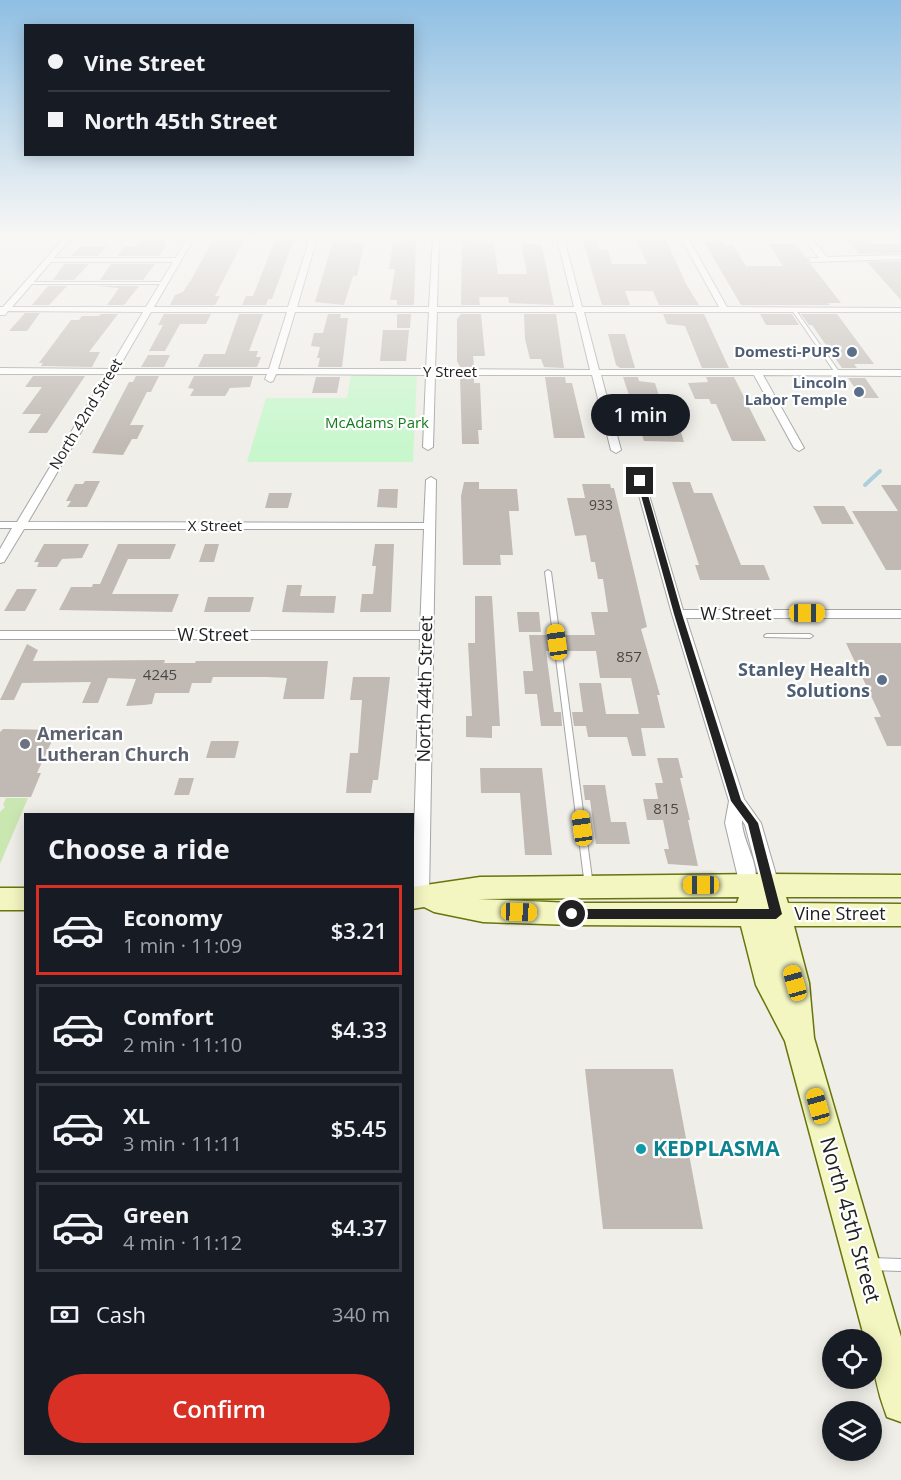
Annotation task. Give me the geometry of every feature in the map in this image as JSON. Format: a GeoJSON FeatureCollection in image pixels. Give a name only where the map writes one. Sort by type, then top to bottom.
{"type":"FeatureCollection","features":[{"type":"Feature","properties":{"kind":"main road","name":"North 45th Street"},"geometry":{"type":"LineString","coordinates":[[758,885],[764,914],[770,985],[799,1038],[901,1403]]}},
{"type":"Feature","properties":{"kind":"main road","name":"Vine Street"},"geometry":{"type":"LineString","coordinates":[[416,898],[480,888],[901,886]]}},
{"type":"Feature","properties":{"kind":"main road","name":"Vine Street"},"geometry":{"type":"LineString","coordinates":[[416,898],[483,911],[572,914],[901,915]]}},
{"type":"Feature","properties":{"kind":"main road"},"geometry":{"type":"LineString","coordinates":[[0,899],[24,899]]}},
{"type":"Feature","properties":{"kind":"street"},"geometry":{"type":"LineString","coordinates":[[271,376],[293,307]]}},
{"type":"Feature","properties":{"kind":"street"},"geometry":{"type":"LineString","coordinates":[[578,307],[616,450]]}},
{"type":"Feature","properties":{"kind":"street"},"geometry":{"type":"LineString","coordinates":[[2,311],[148,309],[901,310]]}},
{"type":"Feature","properties":{"kind":"street","name":"North 42nd Street"},"geometry":{"type":"LineString","coordinates":[[0,559],[148,309]]}},
{"type":"Feature","properties":{"kind":"street"},"geometry":{"type":"LineString","coordinates":[[428,447],[434,310]]}},
{"type":"Feature","properties":{"kind":"street","name":"Y Street"},"geometry":{"type":"LineString","coordinates":[[0,371],[271,376],[432,372],[901,373]]}},
{"type":"Feature","properties":{"kind":"street"},"geometry":{"type":"LineString","coordinates":[[758,372],[799,448]]}},
{"type":"Feature","properties":{"kind":"street","name":"North 44th Street"},"geometry":{"type":"LineString","coordinates":[[416,898],[431,480]]}},
{"type":"Feature","properties":{"kind":"street","name":"North 45th Street"},"geometry":{"type":"LineString","coordinates":[[640,481],[678,614],[737,801],[733,823],[745,866],[758,885]]}},
{"type":"Feature","properties":{"kind":"street","name":"X Street"},"geometry":{"type":"LineString","coordinates":[[0,525],[429,526]]}},
{"type":"Feature","properties":{"kind":"street","name":"W Street"},"geometry":{"type":"LineString","coordinates":[[678,614],[901,614]]}},
{"type":"Feature","properties":{"kind":"street","name":"W Street"},"geometry":{"type":"LineString","coordinates":[[0,635],[427,635]]}},
{"type":"Feature","properties":{"kind":"lane"},"geometry":{"type":"LineString","coordinates":[[794,310],[838,373]]}},
{"type":"Feature","properties":{"kind":"lane"},"geometry":{"type":"LineString","coordinates":[[548,572],[589,886]]}},
{"type":"Feature","properties":{"kind":"lane"},"geometry":{"type":"LineString","coordinates":[[767,636],[810,636]]}},
{"type":"Feature","properties":{"kind":"lane"},"geometry":{"type":"LineString","coordinates":[[862,1264],[901,1265]]}},
{"type":"Feature","properties":{"kind":"green space","name":"McAdams Park"},"geometry":{"type":"Polygon","coordinates":[[[351,375],[417,375],[413,462],[247,462],[266,398],[347,398],[351,375]]]}},
{"type":"Feature","properties":{"kind":"green space"},"geometry":{"type":"Polygon","coordinates":[[[6,798],[28,798],[0,864],[0,812],[5,807],[3,805],[6,798]]]}},
{"type":"Feature","properties":{"kind":"building"},"geometry":{"type":"Polygon","coordinates":[[[25,313],[40,313],[27,331],[9,331],[25,313]]]}},
{"type":"Feature","properties":{"kind":"building"},"geometry":{"type":"Polygon","coordinates":[[[101,314],[118,314],[89,352],[100,352],[92,367],[41,366],[43,363],[39,363],[71,320],[101,314]]]}},
{"type":"Feature","properties":{"kind":"building"},"geometry":{"type":"Polygon","coordinates":[[[164,314],[211,314],[206,324],[180,324],[165,351],[149,351],[163,325],[158,325],[164,314]]]}},
{"type":"Feature","properties":{"kind":"building"},"geometry":{"type":"Polygon","coordinates":[[[239,314],[263,314],[249,351],[258,351],[256,357],[261,357],[257,367],[198,367],[204,354],[225,354],[239,314]]]}},
{"type":"Feature","properties":{"kind":"building"},"geometry":{"type":"Polygon","coordinates":[[[328,314],[341,314],[340,318],[348,318],[342,367],[318,367],[320,358],[317,358],[320,347],[311,346],[314,333],[323,333],[328,314]]]}},
{"type":"Feature","properties":{"kind":"building"},"geometry":{"type":"Polygon","coordinates":[[[397,314],[411,314],[410,328],[397,328],[397,314]]]}},
{"type":"Feature","properties":{"kind":"building"},"geometry":{"type":"Polygon","coordinates":[[[461,314],[481,314],[485,356],[473,356],[474,367],[460,367],[457,361],[457,319],[461,314]]]}},
{"type":"Feature","properties":{"kind":"building"},"geometry":{"type":"Polygon","coordinates":[[[524,314],[556,314],[564,368],[544,367],[541,359],[530,359],[525,339],[524,314]]]}},
{"type":"Feature","properties":{"kind":"building"},"geometry":{"type":"Polygon","coordinates":[[[663,314],[704,314],[729,368],[702,368],[685,326],[667,324],[663,314]]]}},
{"type":"Feature","properties":{"kind":"building"},"geometry":{"type":"Polygon","coordinates":[[[760,314],[792,314],[799,325],[766,325],[760,314]]]}},
{"type":"Feature","properties":{"kind":"building"},"geometry":{"type":"Polygon","coordinates":[[[801,314],[837,314],[874,364],[854,364],[857,368],[842,368],[812,325],[809,325],[801,314]]]}},
{"type":"Feature","properties":{"kind":"building"},"geometry":{"type":"Polygon","coordinates":[[[383,330],[409,330],[406,361],[380,361],[383,330]]]}},
{"type":"Feature","properties":{"kind":"building"},"geometry":{"type":"Polygon","coordinates":[[[608,334],[625,334],[635,368],[620,368],[616,365],[608,334]]]}},
{"type":"Feature","properties":{"kind":"building"},"geometry":{"type":"Polygon","coordinates":[[[148,355],[170,355],[164,367],[141,367],[148,355]]]}},
{"type":"Feature","properties":{"kind":"building"},"geometry":{"type":"Polygon","coordinates":[[[33,376],[85,376],[47,433],[28,433],[41,414],[22,414],[42,387],[25,387],[33,376]]]}},
{"type":"Feature","properties":{"kind":"building"},"geometry":{"type":"Polygon","coordinates":[[[136,376],[159,376],[151,392],[147,392],[130,425],[144,425],[137,439],[132,439],[123,455],[92,453],[129,382],[133,382],[136,376]]]}},
{"type":"Feature","properties":{"kind":"building"},"geometry":{"type":"Polygon","coordinates":[[[194,376],[253,376],[250,387],[230,388],[225,396],[190,396],[194,389],[188,388],[194,376]]]}},
{"type":"Feature","properties":{"kind":"building"},"geometry":{"type":"Polygon","coordinates":[[[316,377],[340,377],[337,393],[312,393],[316,377]]]}},
{"type":"Feature","properties":{"kind":"building"},"geometry":{"type":"Polygon","coordinates":[[[460,377],[474,377],[474,383],[480,383],[482,430],[478,430],[479,444],[462,444],[460,377]]]}},
{"type":"Feature","properties":{"kind":"building"},"geometry":{"type":"Polygon","coordinates":[[[545,377],[565,377],[566,383],[572,383],[585,438],[554,438],[545,377]]]}},
{"type":"Feature","properties":{"kind":"building"},"geometry":{"type":"Polygon","coordinates":[[[623,377],[638,377],[639,381],[655,383],[667,422],[678,422],[684,442],[644,441],[623,377]]]}},
{"type":"Feature","properties":{"kind":"building"},"geometry":{"type":"Polygon","coordinates":[[[706,377],[734,377],[766,441],[732,441],[716,404],[711,404],[709,399],[695,399],[688,383],[708,382],[706,377]]]}},
{"type":"Feature","properties":{"kind":"building"},"geometry":{"type":"Polygon","coordinates":[[[848,378],[865,378],[879,398],[862,398],[848,378]]]}},
{"type":"Feature","properties":{"kind":"building"},"geometry":{"type":"Polygon","coordinates":[[[85,481],[100,481],[87,507],[67,507],[71,501],[66,501],[75,484],[83,484],[85,481]]]}},
{"type":"Feature","properties":{"kind":"building"},"geometry":{"type":"Polygon","coordinates":[[[464,482],[479,482],[479,489],[517,489],[519,511],[509,511],[513,555],[500,555],[501,565],[463,565],[461,496],[464,482]]]}},
{"type":"Feature","properties":{"kind":"building"},"geometry":{"type":"Polygon","coordinates":[[[672,482],[690,482],[694,493],[712,493],[741,565],[764,565],[770,580],[700,580],[695,565],[699,565],[672,482]]]}},
{"type":"Feature","properties":{"kind":"building"},"geometry":{"type":"Polygon","coordinates":[[[582,484],[610,484],[611,488],[614,488],[636,580],[647,627],[641,629],[660,695],[657,695],[665,728],[641,728],[646,756],[632,756],[627,737],[588,737],[586,726],[574,726],[572,712],[583,712],[579,683],[601,683],[606,714],[639,714],[631,678],[600,678],[596,651],[564,651],[562,635],[595,635],[591,612],[608,612],[603,579],[598,579],[595,562],[591,562],[586,535],[575,536],[567,498],[585,498],[582,484]]]}},
{"type":"Feature","properties":{"kind":"building"},"geometry":{"type":"Polygon","coordinates":[[[881,485],[901,485],[901,570],[886,570],[852,511],[898,511],[881,485]]]}},
{"type":"Feature","properties":{"kind":"building"},"geometry":{"type":"Polygon","coordinates":[[[379,489],[398,489],[397,508],[377,507],[379,489]]]}},
{"type":"Feature","properties":{"kind":"building"},"geometry":{"type":"Polygon","coordinates":[[[269,493],[292,493],[288,508],[265,508],[269,493]]]}},
{"type":"Feature","properties":{"kind":"building"},"geometry":{"type":"Polygon","coordinates":[[[813,506],[844,506],[854,524],[822,524],[813,506]]]}},
{"type":"Feature","properties":{"kind":"building"},"geometry":{"type":"Polygon","coordinates":[[[44,544],[89,544],[82,558],[62,559],[57,567],[37,567],[39,562],[34,562],[44,544]]]}},
{"type":"Feature","properties":{"kind":"building"},"geometry":{"type":"Polygon","coordinates":[[[118,544],[176,544],[170,559],[128,559],[112,594],[179,594],[172,612],[59,610],[71,587],[92,587],[93,584],[100,584],[118,544]]]}},
{"type":"Feature","properties":{"kind":"building"},"geometry":{"type":"Polygon","coordinates":[[[205,544],[219,544],[214,562],[199,562],[205,544]]]}},
{"type":"Feature","properties":{"kind":"building"},"geometry":{"type":"Polygon","coordinates":[[[375,544],[394,544],[391,612],[360,612],[362,594],[373,594],[376,566],[372,566],[375,544]]]}},
{"type":"Feature","properties":{"kind":"building"},"geometry":{"type":"Polygon","coordinates":[[[287,585],[302,585],[300,596],[336,596],[334,613],[282,612],[287,585]]]}},
{"type":"Feature","properties":{"kind":"building"},"geometry":{"type":"Polygon","coordinates":[[[17,589],[37,589],[25,611],[4,611],[17,589]]]}},
{"type":"Feature","properties":{"kind":"building"},"geometry":{"type":"Polygon","coordinates":[[[475,596],[492,596],[500,726],[492,726],[492,738],[466,737],[466,716],[472,716],[468,643],[475,643],[475,596]]]}},
{"type":"Feature","properties":{"kind":"building"},"geometry":{"type":"Polygon","coordinates":[[[208,597],[254,597],[250,612],[204,612],[208,597]]]}},
{"type":"Feature","properties":{"kind":"building"},"geometry":{"type":"Polygon","coordinates":[[[517,612],[539,612],[541,632],[519,632],[517,612]]]}},
{"type":"Feature","properties":{"kind":"building"},"geometry":{"type":"Polygon","coordinates":[[[529,635],[551,635],[553,651],[546,651],[554,712],[561,712],[562,726],[541,726],[537,694],[525,694],[523,671],[533,671],[529,635]]]}},
{"type":"Feature","properties":{"kind":"building","name":"Stanley Health Solutions"},"geometry":{"type":"Polygon","coordinates":[[[846,643],[901,643],[901,746],[887,746],[874,717],[881,717],[846,643]]]}},
{"type":"Feature","properties":{"kind":"building"},"geometry":{"type":"Polygon","coordinates":[[[27,644],[38,650],[33,661],[165,660],[164,663],[195,663],[196,661],[328,661],[324,699],[283,699],[287,678],[213,677],[211,683],[192,683],[189,693],[155,693],[152,704],[144,705],[126,706],[136,679],[108,678],[98,703],[82,703],[91,682],[22,683],[14,700],[0,700],[27,644]]]}},
{"type":"Feature","properties":{"kind":"building"},"geometry":{"type":"Polygon","coordinates":[[[353,677],[390,677],[378,780],[373,780],[371,793],[346,793],[350,753],[358,753],[362,700],[350,700],[353,677]]]}},
{"type":"Feature","properties":{"kind":"building"},"geometry":{"type":"Polygon","coordinates":[[[3,729],[57,730],[37,773],[41,773],[31,797],[0,797],[0,732],[3,729]]]}},
{"type":"Feature","properties":{"kind":"building"},"geometry":{"type":"Polygon","coordinates":[[[211,741],[239,741],[235,758],[206,758],[211,741]]]}},
{"type":"Feature","properties":{"kind":"building"},"geometry":{"type":"Polygon","coordinates":[[[657,758],[678,758],[698,866],[668,864],[664,849],[669,849],[663,820],[647,820],[643,799],[658,799],[655,783],[663,783],[657,758]]]}},
{"type":"Feature","properties":{"kind":"building"},"geometry":{"type":"Polygon","coordinates":[[[480,768],[542,768],[552,855],[525,855],[520,793],[481,793],[480,768]]]}},
{"type":"Feature","properties":{"kind":"building"},"geometry":{"type":"Polygon","coordinates":[[[179,778],[194,778],[189,795],[174,795],[179,778]]]}},
{"type":"Feature","properties":{"kind":"building"},"geometry":{"type":"Polygon","coordinates":[[[583,785],[605,785],[611,822],[626,822],[630,844],[596,844],[590,800],[585,800],[583,785]]]}},
{"type":"Feature","properties":{"kind":"building","name":"KEDPLASMA"},"geometry":{"type":"Polygon","coordinates":[[[585,1069],[673,1069],[703,1229],[603,1229],[585,1069]]]}},
{"type":"Feature","properties":{"kind":"waterway"},"geometry":{"type":"LineString","coordinates":[[865,485],[880,471]]}},
{"type":"Feature","properties":{"kind":"place","name":"Domesti-PUPS"},"geometry":{"type":"Point","coordinates":[852,352]}},
{"type":"Feature","properties":{"kind":"place","name":"Lincoln Labor Temple"},"geometry":{"type":"Point","coordinates":[859,392]}},
{"type":"Feature","properties":{"kind":"place","name":"Stanley Health Solutions"},"geometry":{"type":"Point","coordinates":[882,680]}},
{"type":"Feature","properties":{"kind":"place","name":"American Lutheran Church"},"geometry":{"type":"Point","coordinates":[25,744]}},
{"type":"Feature","properties":{"kind":"place","name":"KEDPLASMA"},"geometry":{"type":"Point","coordinates":[641,1149]}},
{"type":"Feature","properties":{"kind":"route"},"geometry":{"type":"LineString","coordinates":[[572,914],[776,914],[753,823],[737,801],[678,614],[640,481]]}}]}
